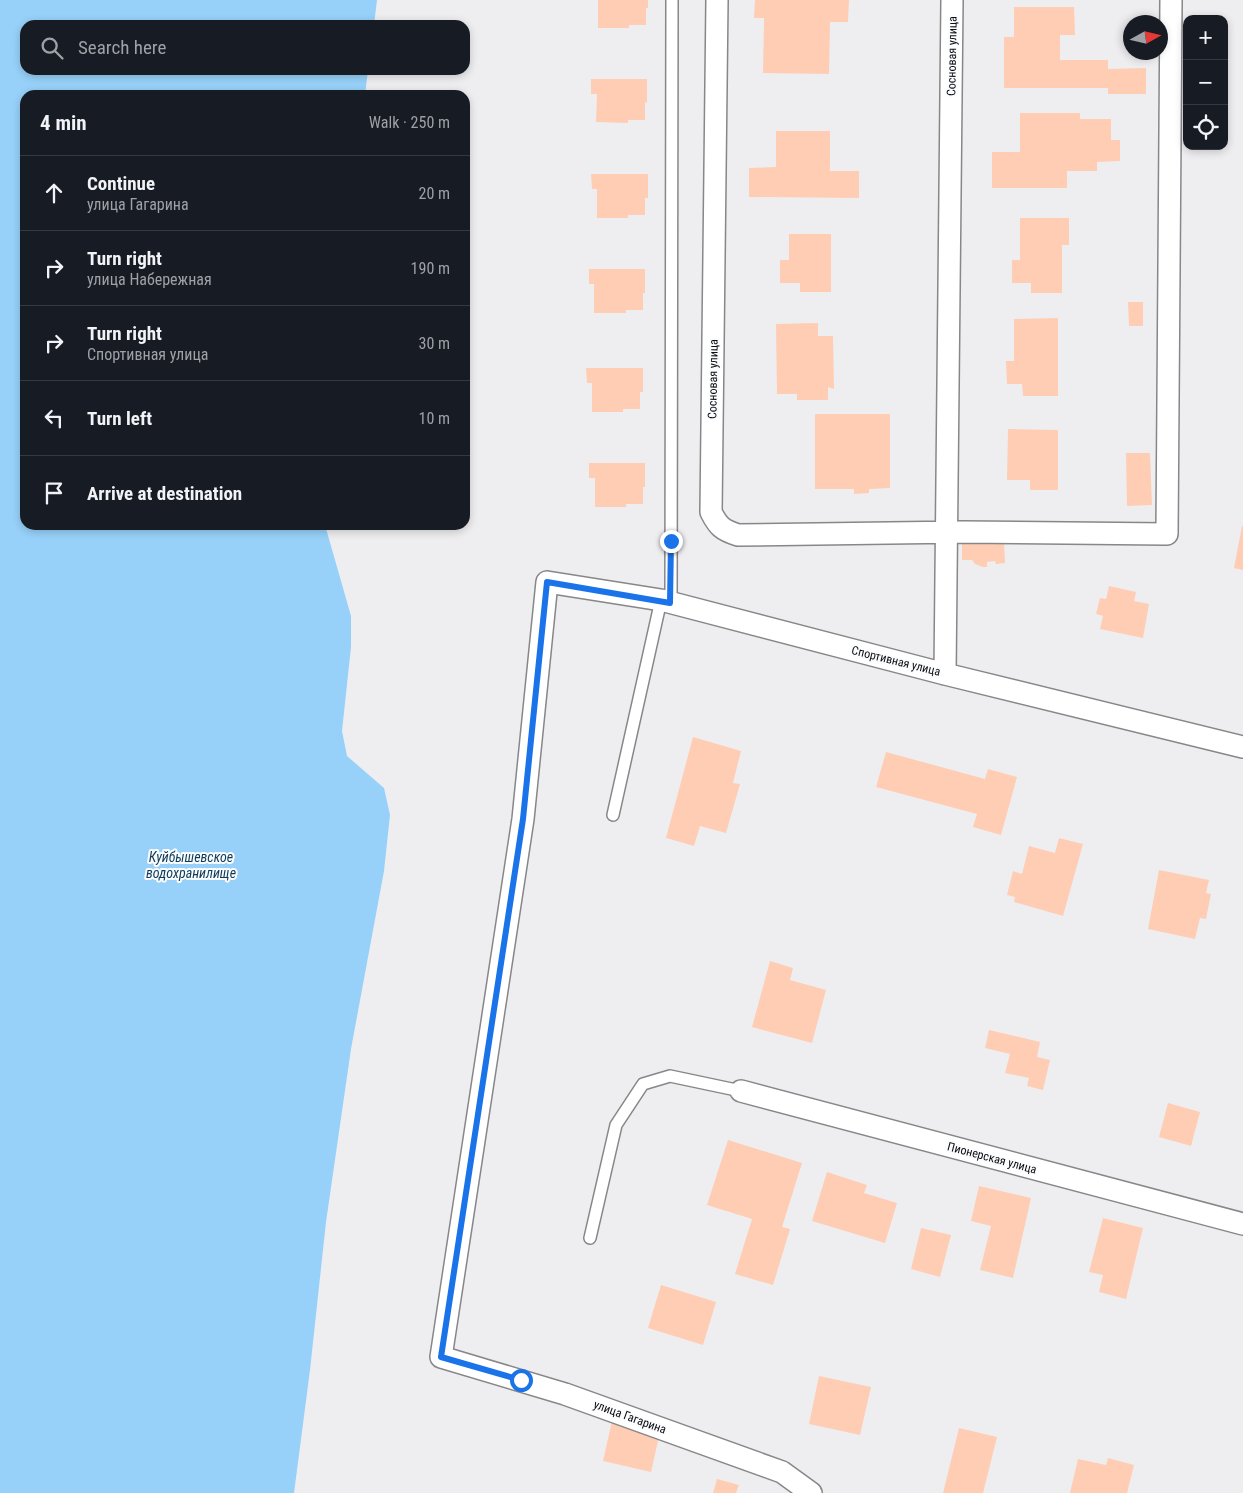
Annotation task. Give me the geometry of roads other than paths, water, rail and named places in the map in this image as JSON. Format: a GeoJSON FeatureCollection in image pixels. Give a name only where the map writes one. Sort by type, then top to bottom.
{"type":"FeatureCollection","features":[{"type":"Feature","properties":{"kind":"street","name":"Сосновая улица"},"geometry":{"type":"LineString","coordinates":[[717,0],[711,512],[717,524],[727,532],[738,535],[954,532]]}},
{"type":"Feature","properties":{"kind":"street","name":"Сосновая улица"},"geometry":{"type":"LineString","coordinates":[[945,674],[954,532],[952,0]]}},
{"type":"Feature","properties":{"kind":"street"},"geometry":{"type":"LineString","coordinates":[[954,532],[1167,534],[1170,0]]}},
{"type":"Feature","properties":{"kind":"street","name":"Спортивная улица"},"geometry":{"type":"LineString","coordinates":[[441,1357],[523,819],[547,582],[666,602],[945,674],[1243,747]]}},
{"type":"Feature","properties":{"kind":"street","name":"Пионерская улица"},"geometry":{"type":"LineString","coordinates":[[741,1091],[1243,1224]]}},
{"type":"Feature","properties":{"kind":"street","name":"улица Гагарина"},"geometry":{"type":"LineString","coordinates":[[441,1357],[565,1394],[782,1472],[812,1493]]}},
{"type":"Feature","properties":{"kind":"lane"},"geometry":{"type":"LineString","coordinates":[[613,815],[666,602],[672,0]]}},
{"type":"Feature","properties":{"kind":"lane"},"geometry":{"type":"LineString","coordinates":[[590,1238],[616,1125],[642,1084],[670,1076],[741,1091]]}},
{"type":"Feature","properties":{"kind":"water","name":"Куйбышевское водохранилище"},"geometry":{"type":"Polygon","coordinates":[[[0,0],[377,0],[375,20],[20,20],[20,75],[367,75],[366,90],[20,90],[20,530],[326,530],[351,616],[351,647],[342,731],[347,756],[384,788],[390,815],[384,871],[351,1049],[326,1222],[294,1493],[0,1493],[0,0]]]}}]}
